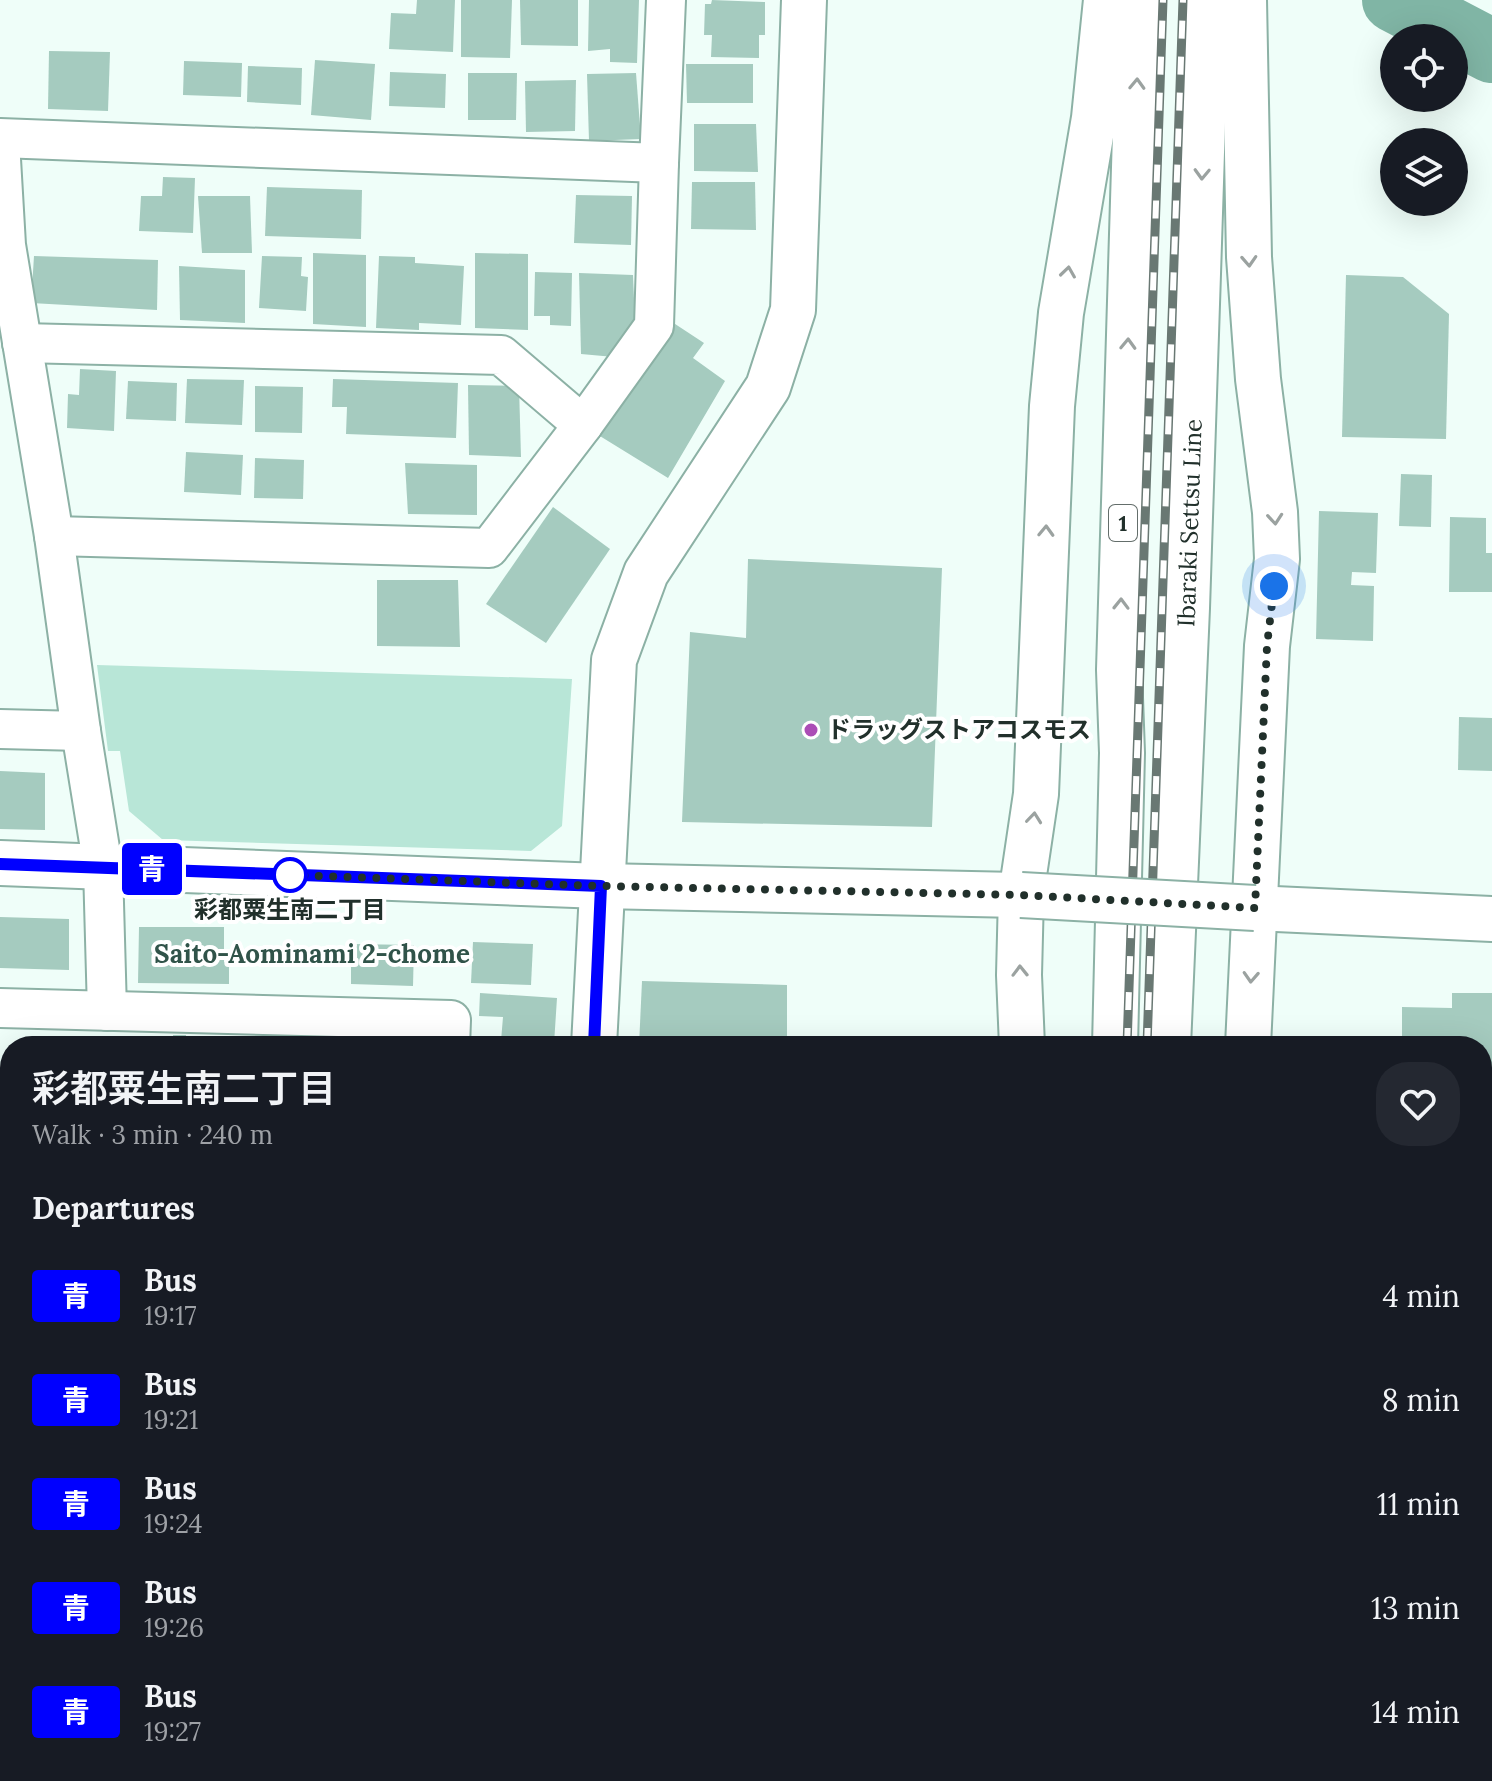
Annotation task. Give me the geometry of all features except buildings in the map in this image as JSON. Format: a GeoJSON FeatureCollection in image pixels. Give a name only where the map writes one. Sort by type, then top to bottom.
{"type":"FeatureCollection","features":[{"type":"Feature","properties":{"kind":"main road"},"geometry":{"type":"LineString","coordinates":[[594,1036],[614,660],[646,573],[768,387],[793,310],[804,0]]}},
{"type":"Feature","properties":{"kind":"main road"},"geometry":{"type":"LineString","coordinates":[[1022,1036],[1021,895],[1036,794],[1052,406],[1061,313],[1094,118],[1106,0]]}},
{"type":"Feature","properties":{"kind":"main road","name":"1"},"geometry":{"type":"LineString","coordinates":[[1115,1036],[1122,753],[1119,670],[1139,0]]}},
{"type":"Feature","properties":{"kind":"main road"},"geometry":{"type":"LineString","coordinates":[[1244,0],[1219,28],[1246,186],[1252,312],[1275,512],[1277,559],[1267,646],[1249,1036]]}},
{"type":"Feature","properties":{"kind":"main road","name":"Ibaraki Settsu Line"},"geometry":{"type":"LineString","coordinates":[[1168,1036],[1184,673],[1219,28]]}},
{"type":"Feature","properties":{"kind":"main road"},"geometry":{"type":"LineString","coordinates":[[1086,1036],[1104,752],[1119,670]]}},
{"type":"Feature","properties":{"kind":"main road"},"geometry":{"type":"LineString","coordinates":[[1184,673],[1191,700],[1191,1036]]}},
{"type":"Feature","properties":{"kind":"main road"},"geometry":{"type":"LineString","coordinates":[[0,863],[601,886],[1021,895],[1492,919]]}},
{"type":"Feature","properties":{"kind":"street"},"geometry":{"type":"LineString","coordinates":[[54,536],[489,548],[654,326],[666,0]]}},
{"type":"Feature","properties":{"kind":"street"},"geometry":{"type":"LineString","coordinates":[[107,1011],[103,867],[54,536],[6,245],[0,140],[659,163]]}},
{"type":"Feature","properties":{"kind":"street"},"geometry":{"type":"LineString","coordinates":[[22,343],[501,355],[583,425]]}},
{"type":"Feature","properties":{"kind":"street"},"geometry":{"type":"LineString","coordinates":[[0,729],[81,731]]}},
{"type":"Feature","properties":{"kind":"street"},"geometry":{"type":"LineString","coordinates":[[0,1008],[451,1020],[450,1036]]}},
{"type":"Feature","properties":{"kind":"green space"},"geometry":{"type":"Polygon","coordinates":[[[97,665],[572,679],[562,826],[531,851],[163,840],[129,811],[120,751],[108,751],[97,665]]]}},
{"type":"Feature","properties":{"kind":"waterway"},"geometry":{"type":"LineString","coordinates":[[1394,0],[1492,51]]}},
{"type":"Feature","properties":{"kind":"railway"},"geometry":{"type":"LineString","coordinates":[[1127,1036],[1163,0]]}},
{"type":"Feature","properties":{"kind":"railway"},"geometry":{"type":"LineString","coordinates":[[1147,1036],[1183,0]]}},
{"type":"Feature","properties":{"kind":"bus line","name":"青"},"geometry":{"type":"LineString","coordinates":[[0,864],[601,886],[594,1036]]}},
{"type":"Feature","properties":{"kind":"place","name":"ドラッグストアコスモス"},"geometry":{"type":"Point","coordinates":[811,730]}},
{"type":"Feature","properties":{"kind":"place","name":"彩都粟生南二丁目"},"geometry":{"type":"Point","coordinates":[290,875]}},
{"type":"Feature","properties":{"kind":"district","name":"Saito-Aominami 2-chome"},"geometry":{"type":"Point","coordinates":[312,954]}},
{"type":"Feature","properties":{"kind":"route"},"geometry":{"type":"LineString","coordinates":[[290,875],[601,886],[1021,895],[1255,908],[1267,646],[1274,586]]}}]}
